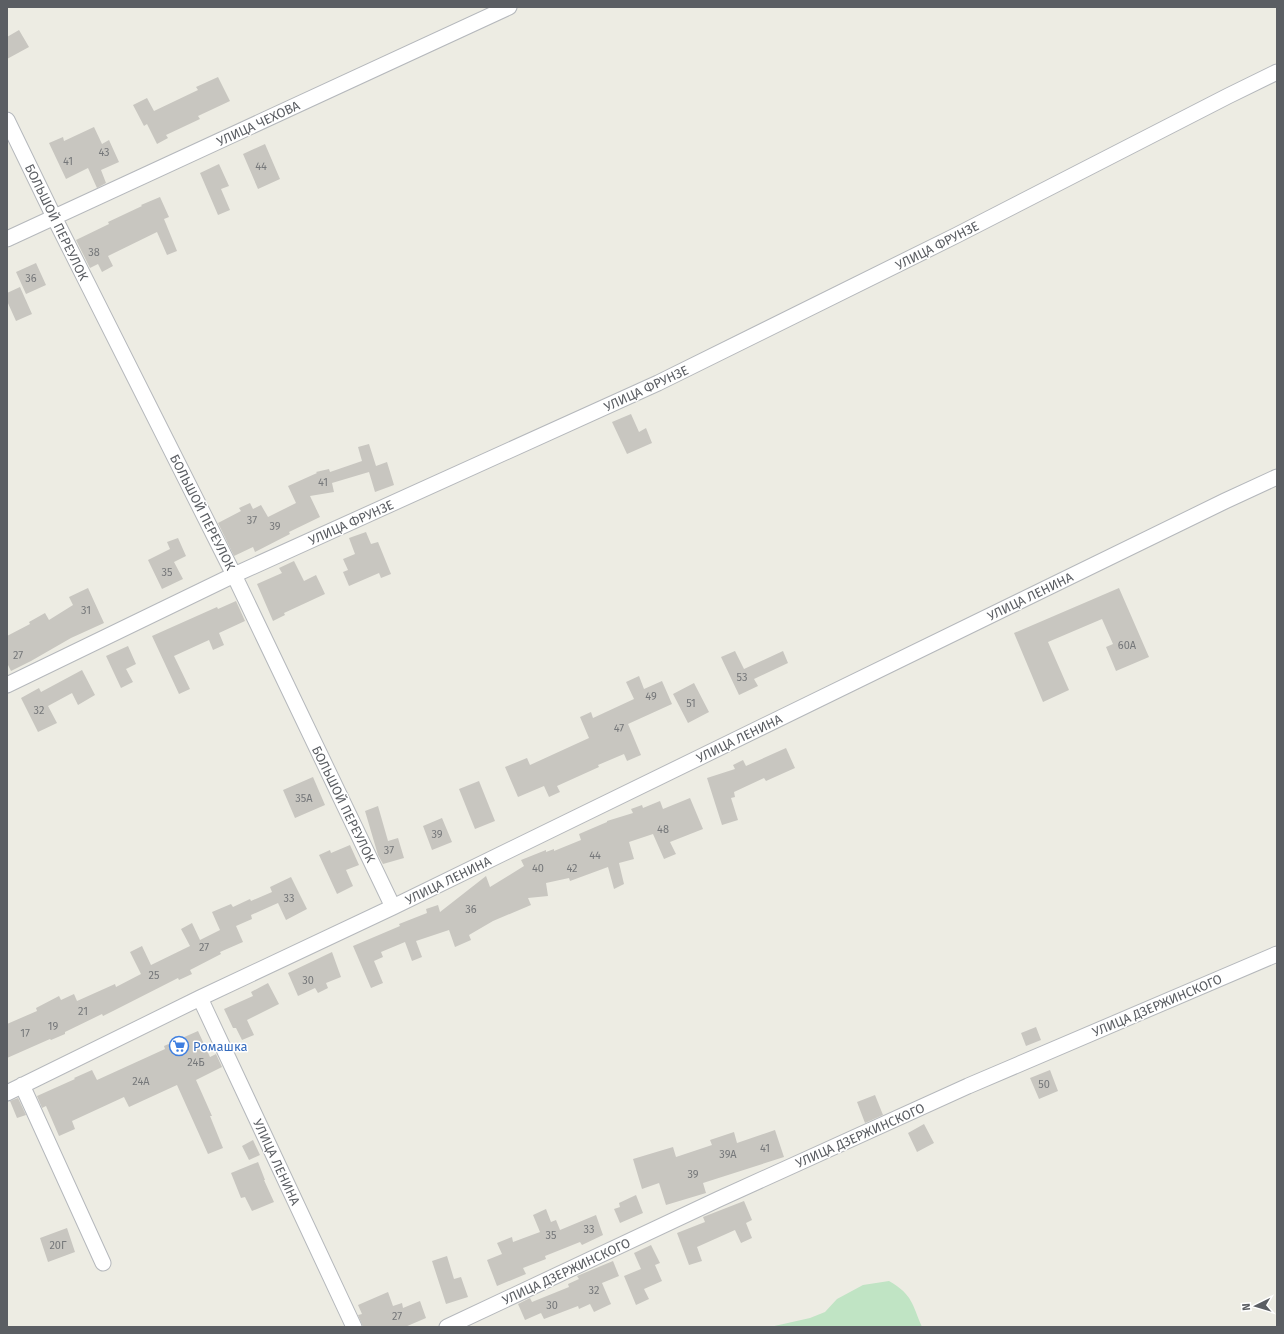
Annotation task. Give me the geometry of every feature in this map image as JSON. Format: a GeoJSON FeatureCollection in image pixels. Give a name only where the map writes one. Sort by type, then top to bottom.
{"type":"FeatureCollection","features":[{"type":"Feature","properties":{"kind":"street","name":"УЛИЦА ЧЕХОВА"},"geometry":{"type":"LineString","coordinates":[[7,239],[509,7]]}},
{"type":"Feature","properties":{"kind":"street","name":"УЛИЦА ФРУНЗЕ"},"geometry":{"type":"LineString","coordinates":[[7,685],[234,575],[658,383],[950,239],[1277,72]]}},
{"type":"Feature","properties":{"kind":"street","name":"БОЛЬШОЙ ПЕРЕУЛОК"},"geometry":{"type":"LineString","coordinates":[[7,120],[54,217],[234,575],[393,907]]}},
{"type":"Feature","properties":{"kind":"street","name":"УЛИЦА ЛЕНИНА"},"geometry":{"type":"LineString","coordinates":[[7,1093],[200,998],[393,907],[1277,477]]}},
{"type":"Feature","properties":{"kind":"street","name":"УЛИЦА ДЗЕРЖИНСКОГО"},"geometry":{"type":"LineString","coordinates":[[447,1327],[719,1199],[968,1086],[1277,954]]}},
{"type":"Feature","properties":{"kind":"street","name":"УЛИЦА ЛЕНИНА"},"geometry":{"type":"LineString","coordinates":[[200,998],[354,1327]]}},
{"type":"Feature","properties":{"kind":"street"},"geometry":{"type":"LineString","coordinates":[[22,1085],[102,1263]]}},
{"type":"Feature","properties":{"kind":"green space"},"geometry":{"type":"Polygon","coordinates":[[[889,1281],[903,1291],[911,1301],[922,1327],[770,1327],[810,1318],[825,1312],[837,1299],[863,1285],[889,1281]]]}},
{"type":"Feature","properties":{"kind":"building"},"geometry":{"type":"Polygon","coordinates":[[[19,30],[29,47],[7,59],[7,37],[19,30]]]}},
{"type":"Feature","properties":{"kind":"building"},"geometry":{"type":"Polygon","coordinates":[[[218,77],[230,101],[198,116],[200,119],[166,135],[168,138],[157,144],[147,124],[144,126],[133,105],[147,98],[154,111],[198,90],[196,87],[218,77]]]}},
{"type":"Feature","properties":{"kind":"building"},"geometry":{"type":"Polygon","coordinates":[[[94,127],[102,144],[109,140],[119,162],[101,170],[106,183],[97,188],[88,168],[66,179],[49,143],[63,137],[64,141],[94,127]]]}},
{"type":"Feature","properties":{"kind":"building"},"geometry":{"type":"Polygon","coordinates":[[[265,144],[280,179],[258,189],[243,154],[265,144]]]}},
{"type":"Feature","properties":{"kind":"building"},"geometry":{"type":"Polygon","coordinates":[[[219,164],[229,186],[221,189],[230,210],[218,215],[200,173],[219,164]]]}},
{"type":"Feature","properties":{"kind":"building"},"geometry":{"type":"Polygon","coordinates":[[[160,197],[169,217],[164,219],[177,251],[167,255],[157,232],[108,256],[113,266],[102,272],[98,264],[90,268],[76,240],[109,224],[108,222],[142,206],[141,205],[160,197]]]}},
{"type":"Feature","properties":{"kind":"building"},"geometry":{"type":"Polygon","coordinates":[[[36,263],[46,285],[26,294],[16,272],[36,263]]]}},
{"type":"Feature","properties":{"kind":"building"},"geometry":{"type":"Polygon","coordinates":[[[20,287],[32,314],[16,321],[7,301],[7,293],[20,287]]]}},
{"type":"Feature","properties":{"kind":"building"},"geometry":{"type":"Polygon","coordinates":[[[631,414],[639,432],[646,428],[652,443],[627,454],[612,422],[631,414]]]}},
{"type":"Feature","properties":{"kind":"building"},"geometry":{"type":"Polygon","coordinates":[[[369,444],[376,466],[387,462],[394,485],[375,492],[369,472],[332,483],[334,492],[310,496],[320,517],[289,532],[290,534],[255,552],[253,547],[234,556],[218,523],[241,511],[239,508],[250,503],[253,509],[261,505],[268,517],[296,503],[288,486],[317,473],[316,472],[329,469],[330,472],[362,461],[358,447],[369,444]]]}},
{"type":"Feature","properties":{"kind":"building"},"geometry":{"type":"Polygon","coordinates":[[[366,532],[371,544],[378,542],[391,574],[381,578],[379,573],[349,586],[343,572],[348,570],[343,559],[355,554],[349,538],[366,532]]]}},
{"type":"Feature","properties":{"kind":"building"},"geometry":{"type":"Polygon","coordinates":[[[178,538],[186,556],[174,562],[183,579],[162,589],[148,560],[170,549],[167,542],[178,538]]]}},
{"type":"Feature","properties":{"kind":"building"},"geometry":{"type":"Polygon","coordinates":[[[294,561],[304,581],[316,575],[325,594],[284,613],[285,615],[273,621],[257,584],[282,573],[279,568],[294,561]]]}},
{"type":"Feature","properties":{"kind":"building"},"geometry":{"type":"Polygon","coordinates":[[[88,588],[104,623],[71,638],[11,671],[7,663],[7,636],[30,624],[29,622],[45,613],[49,620],[73,605],[69,597],[88,588]]]}},
{"type":"Feature","properties":{"kind":"building"},"geometry":{"type":"Polygon","coordinates":[[[1119,588],[1149,657],[1116,671],[1106,647],[1113,644],[1102,619],[1048,642],[1069,690],[1043,702],[1014,633],[1119,588]]]}},
{"type":"Feature","properties":{"kind":"building"},"geometry":{"type":"Polygon","coordinates":[[[236,601],[245,621],[219,633],[224,645],[213,650],[209,640],[174,656],[190,689],[179,694],[152,636],[217,607],[218,609],[236,601]]]}},
{"type":"Feature","properties":{"kind":"building"},"geometry":{"type":"Polygon","coordinates":[[[128,646],[136,664],[126,669],[133,682],[121,688],[106,656],[128,646]]]}},
{"type":"Feature","properties":{"kind":"building"},"geometry":{"type":"Polygon","coordinates":[[[735,651],[744,669],[783,651],[788,663],[754,679],[758,686],[739,695],[721,657],[735,651]]]}},
{"type":"Feature","properties":{"kind":"building"},"geometry":{"type":"Polygon","coordinates":[[[82,670],[95,695],[78,705],[72,693],[48,706],[57,723],[38,732],[21,698],[39,688],[41,692],[82,670]]]}},
{"type":"Feature","properties":{"kind":"building"},"geometry":{"type":"Polygon","coordinates":[[[639,676],[644,689],[662,681],[672,704],[628,724],[641,755],[627,761],[624,754],[598,765],[599,767],[557,786],[560,792],[549,797],[544,786],[518,797],[505,767],[527,758],[530,765],[589,738],[580,717],[591,712],[593,718],[634,699],[626,682],[639,676]]]}},
{"type":"Feature","properties":{"kind":"building"},"geometry":{"type":"Polygon","coordinates":[[[694,683],[709,712],[688,723],[673,694],[694,683]]]}},
{"type":"Feature","properties":{"kind":"building"},"geometry":{"type":"Polygon","coordinates":[[[786,748],[795,768],[766,781],[764,778],[734,792],[735,797],[731,798],[738,820],[722,825],[707,778],[735,769],[733,765],[743,760],[746,766],[786,748]]]}},
{"type":"Feature","properties":{"kind":"building"},"geometry":{"type":"Polygon","coordinates":[[[313,777],[325,805],[295,818],[283,790],[313,777]]]}},
{"type":"Feature","properties":{"kind":"building"},"geometry":{"type":"Polygon","coordinates":[[[479,781],[495,821],[475,829],[459,789],[479,781]]]}},
{"type":"Feature","properties":{"kind":"building"},"geometry":{"type":"Polygon","coordinates":[[[690,798],[703,829],[670,842],[676,854],[664,859],[653,834],[629,842],[634,859],[619,863],[624,884],[614,889],[608,867],[570,881],[569,878],[546,883],[548,896],[528,898],[531,905],[493,921],[469,935],[471,940],[455,947],[449,930],[416,941],[422,957],[412,961],[405,942],[381,952],[383,957],[374,961],[383,983],[371,988],[353,946],[400,926],[399,924],[427,913],[426,909],[438,905],[440,912],[486,876],[490,887],[524,866],[521,860],[546,850],[546,852],[554,849],[554,851],[581,840],[579,834],[607,821],[633,813],[631,809],[642,805],[643,808],[660,801],[663,809],[690,798]]]}},
{"type":"Feature","properties":{"kind":"building"},"geometry":{"type":"Polygon","coordinates":[[[378,806],[388,841],[398,838],[404,858],[383,864],[378,855],[365,811],[378,806]]]}},
{"type":"Feature","properties":{"kind":"building"},"geometry":{"type":"Polygon","coordinates":[[[442,818],[452,842],[432,850],[423,826],[442,818]]]}},
{"type":"Feature","properties":{"kind":"building"},"geometry":{"type":"Polygon","coordinates":[[[350,845],[359,865],[346,870],[353,886],[337,894],[319,855],[330,850],[331,853],[350,845]]]}},
{"type":"Feature","properties":{"kind":"building"},"geometry":{"type":"Polygon","coordinates":[[[291,877],[307,909],[286,920],[278,903],[251,915],[252,919],[236,926],[243,942],[220,952],[221,954],[190,970],[192,974],[179,980],[178,978],[103,1016],[102,1014],[65,1032],[65,1034],[7,1058],[7,1024],[37,1011],[36,1008],[59,996],[61,1000],[74,994],[77,1001],[115,984],[116,987],[141,974],[130,952],[142,946],[151,965],[190,946],[181,929],[192,923],[200,940],[220,930],[212,912],[231,904],[233,907],[250,899],[251,901],[272,892],[270,887],[291,877]]]}},
{"type":"Feature","properties":{"kind":"building"},"geometry":{"type":"Polygon","coordinates":[[[332,952],[341,977],[326,983],[328,988],[318,993],[315,988],[298,996],[288,973],[332,952]]]}},
{"type":"Feature","properties":{"kind":"building"},"geometry":{"type":"Polygon","coordinates":[[[268,983],[279,1004],[247,1020],[254,1035],[242,1040],[236,1028],[233,1028],[224,1009],[253,996],[251,992],[268,983]]]}},
{"type":"Feature","properties":{"kind":"building"},"geometry":{"type":"Polygon","coordinates":[[[1036,1027],[1041,1040],[1026,1046],[1021,1033],[1036,1027]]]}},
{"type":"Feature","properties":{"kind":"building"},"geometry":{"type":"Polygon","coordinates":[[[198,1031],[210,1057],[216,1054],[222,1067],[196,1080],[212,1116],[210,1116],[223,1148],[208,1154],[177,1085],[129,1107],[124,1097],[72,1121],[75,1129],[59,1136],[46,1106],[42,1108],[37,1096],[92,1070],[97,1080],[165,1049],[164,1046],[198,1031]]]}},
{"type":"Feature","properties":{"kind":"building"},"geometry":{"type":"Polygon","coordinates":[[[1050,1070],[1058,1091],[1039,1099],[1030,1078],[1050,1070]]]}},
{"type":"Feature","properties":{"kind":"building"},"geometry":{"type":"Polygon","coordinates":[[[875,1095],[883,1115],[865,1123],[857,1102],[875,1095]]]}},
{"type":"Feature","properties":{"kind":"building"},"geometry":{"type":"Polygon","coordinates":[[[18,1098],[26,1115],[17,1118],[10,1101],[18,1098]]]}},
{"type":"Feature","properties":{"kind":"building"},"geometry":{"type":"Polygon","coordinates":[[[924,1124],[934,1143],[917,1152],[908,1133],[924,1124]]]}},
{"type":"Feature","properties":{"kind":"building"},"geometry":{"type":"Polygon","coordinates":[[[775,1130],[784,1157],[703,1183],[706,1193],[666,1205],[659,1183],[642,1189],[633,1159],[673,1147],[676,1157],[712,1145],[710,1140],[734,1132],[737,1143],[775,1130]]]}},
{"type":"Feature","properties":{"kind":"building"},"geometry":{"type":"Polygon","coordinates":[[[253,1140],[260,1155],[249,1160],[242,1146],[253,1140]]]}},
{"type":"Feature","properties":{"kind":"building"},"geometry":{"type":"Polygon","coordinates":[[[258,1162],[274,1202],[252,1211],[245,1197],[241,1198],[231,1173],[258,1162]]]}},
{"type":"Feature","properties":{"kind":"building"},"geometry":{"type":"Polygon","coordinates":[[[636,1195],[643,1213],[620,1223],[614,1209],[620,1207],[619,1203],[636,1195]]]}},
{"type":"Feature","properties":{"kind":"building"},"geometry":{"type":"Polygon","coordinates":[[[744,1201],[752,1220],[746,1223],[752,1238],[741,1243],[735,1230],[697,1247],[702,1261],[689,1265],[677,1233],[705,1222],[703,1217],[744,1201]]]}},
{"type":"Feature","properties":{"kind":"building"},"geometry":{"type":"Polygon","coordinates":[[[546,1209],[551,1222],[556,1220],[560,1230],[596,1215],[603,1235],[582,1245],[580,1242],[545,1256],[546,1259],[523,1268],[526,1274],[497,1286],[487,1260],[502,1254],[497,1243],[512,1237],[513,1242],[540,1232],[533,1215],[546,1209]]]}},
{"type":"Feature","properties":{"kind":"building"},"geometry":{"type":"Polygon","coordinates":[[[67,1228],[75,1252],[48,1262],[40,1238],[67,1228]]]}},
{"type":"Feature","properties":{"kind":"building"},"geometry":{"type":"Polygon","coordinates":[[[651,1245],[660,1263],[655,1265],[662,1281],[644,1289],[649,1299],[636,1305],[624,1276],[641,1269],[634,1253],[651,1245]]]}},
{"type":"Feature","properties":{"kind":"building"},"geometry":{"type":"Polygon","coordinates":[[[447,1256],[454,1279],[461,1277],[468,1297],[446,1304],[432,1261],[447,1256]]]}},
{"type":"Feature","properties":{"kind":"building"},"geometry":{"type":"Polygon","coordinates":[[[613,1261],[619,1276],[602,1283],[611,1304],[594,1312],[590,1304],[579,1309],[578,1306],[544,1319],[541,1313],[525,1320],[518,1304],[530,1298],[532,1302],[569,1287],[568,1284],[579,1279],[577,1276],[613,1261]]]}},
{"type":"Feature","properties":{"kind":"building"},"geometry":{"type":"Polygon","coordinates":[[[388,1292],[393,1306],[402,1303],[403,1308],[420,1301],[426,1318],[405,1327],[363,1327],[358,1315],[362,1314],[358,1305],[388,1292]]]}},
{"type":"Feature","properties":{"kind":"place","name":"Ромашка"},"geometry":{"type":"Point","coordinates":[179,1046]}}]}
